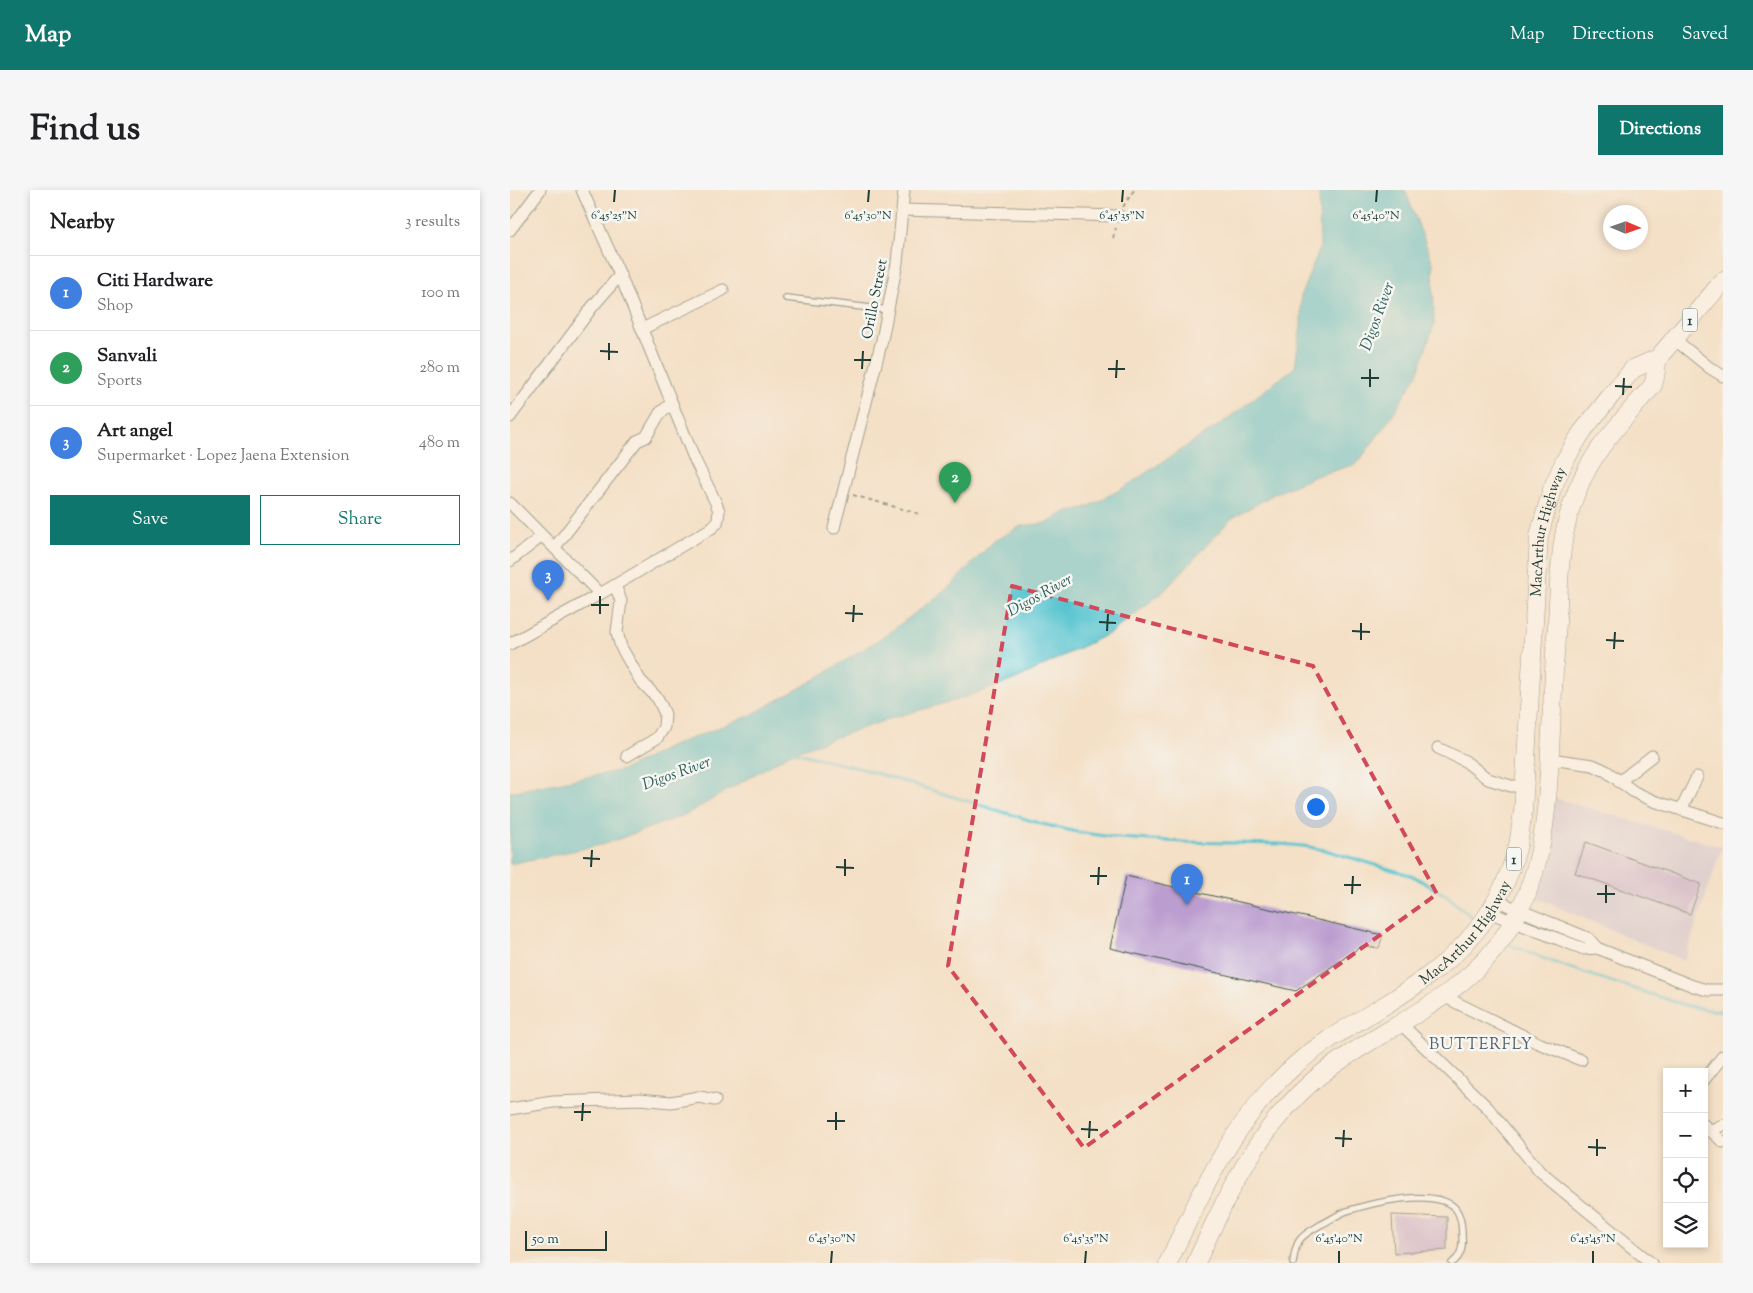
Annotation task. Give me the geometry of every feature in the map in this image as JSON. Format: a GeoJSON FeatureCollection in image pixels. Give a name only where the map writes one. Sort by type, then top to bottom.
{"type":"FeatureCollection","features":[{"type":"Feature","properties":{"kind":"highway","name":"MacArthur Highway"},"geometry":{"type":"LineString","coordinates":[[1168,1263],[1224,1154],[1251,1113],[1269,1091],[1293,1067],[1316,1048],[1433,974],[1473,936],[1494,907],[1511,868],[1518,844],[1524,786],[1534,592],[1539,536],[1552,489],[1564,462],[1578,439],[1633,369],[1658,358],[1723,281]]}},
{"type":"Feature","properties":{"kind":"highway","name":"MacArthur Highway"},"geometry":{"type":"LineString","coordinates":[[1196,1263],[1231,1187],[1253,1151],[1292,1101],[1328,1069],[1445,997],[1470,976],[1488,957],[1517,915],[1529,890],[1542,846],[1546,816],[1560,573],[1567,522],[1586,473],[1600,448],[1653,384],[1658,358]]}},
{"type":"Feature","properties":{"kind":"street"},"geometry":{"type":"LineString","coordinates":[[510,230],[540,190]]}},
{"type":"Feature","properties":{"kind":"street","name":"Orillo Street"},"geometry":{"type":"LineString","coordinates":[[834,528],[888,310],[897,263],[904,190]]}},
{"type":"Feature","properties":{"kind":"street"},"geometry":{"type":"LineString","coordinates":[[510,644],[600,594],[710,529],[717,523],[718,519],[716,503],[694,458],[620,275],[583,191]]}},
{"type":"Feature","properties":{"kind":"street"},"geometry":{"type":"LineString","coordinates":[[902,210],[1119,216]]}},
{"type":"Feature","properties":{"kind":"street"},"geometry":{"type":"LineString","coordinates":[[510,417],[593,306],[620,275]]}},
{"type":"Feature","properties":{"kind":"street"},"geometry":{"type":"LineString","coordinates":[[642,329],[723,290]]}},
{"type":"Feature","properties":{"kind":"street"},"geometry":{"type":"LineString","coordinates":[[1674,339],[1723,376]]}},
{"type":"Feature","properties":{"kind":"street"},"geometry":{"type":"LineString","coordinates":[[555,547],[637,441],[646,437],[660,413],[672,403]]}},
{"type":"Feature","properties":{"kind":"street"},"geometry":{"type":"LineString","coordinates":[[510,503],[600,594]]}},
{"type":"Feature","properties":{"kind":"street"},"geometry":{"type":"LineString","coordinates":[[510,560],[542,536]]}},
{"type":"Feature","properties":{"kind":"street"},"geometry":{"type":"LineString","coordinates":[[615,585],[621,601],[617,632],[621,647],[640,680],[658,699],[665,714],[664,727],[657,738],[627,756]]}},
{"type":"Feature","properties":{"kind":"street"},"geometry":{"type":"LineString","coordinates":[[1438,748],[1465,761],[1488,779],[1511,786],[1524,786]]}},
{"type":"Feature","properties":{"kind":"street"},"geometry":{"type":"LineString","coordinates":[[1619,782],[1652,756]]}},
{"type":"Feature","properties":{"kind":"street"},"geometry":{"type":"LineString","coordinates":[[1550,759],[1593,765],[1606,771],[1634,792],[1654,801],[1723,823]]}},
{"type":"Feature","properties":{"kind":"street"},"geometry":{"type":"LineString","coordinates":[[1681,810],[1696,777]]}},
{"type":"Feature","properties":{"kind":"street"},"geometry":{"type":"LineString","coordinates":[[1494,907],[1517,915],[1584,949],[1597,948],[1693,986],[1707,990],[1723,990]]}},
{"type":"Feature","properties":{"kind":"street"},"geometry":{"type":"LineString","coordinates":[[1445,997],[1538,1043],[1581,1060]]}},
{"type":"Feature","properties":{"kind":"street"},"geometry":{"type":"LineString","coordinates":[[1400,1024],[1488,1108],[1540,1172],[1650,1263]]}},
{"type":"Feature","properties":{"kind":"street"},"geometry":{"type":"LineString","coordinates":[[1708,1075],[1723,1056]]}},
{"type":"Feature","properties":{"kind":"street"},"geometry":{"type":"LineString","coordinates":[[510,1109],[553,1102],[640,1099],[671,1102],[699,1097],[715,1100]]}},
{"type":"Feature","properties":{"kind":"street"},"geometry":{"type":"LineString","coordinates":[[1708,1128],[1723,1126]]}},
{"type":"Feature","properties":{"kind":"street"},"geometry":{"type":"LineString","coordinates":[[1708,1129],[1723,1142]]}},
{"type":"Feature","properties":{"kind":"lane"},"geometry":{"type":"LineString","coordinates":[[786,298],[888,310]]}},
{"type":"Feature","properties":{"kind":"lane"},"geometry":{"type":"LineString","coordinates":[[1293,1263],[1299,1241],[1307,1233],[1345,1212],[1381,1202],[1412,1198],[1439,1201],[1455,1208],[1461,1220],[1462,1238],[1461,1251],[1456,1261],[1452,1263]]}},
{"type":"Feature","properties":{"kind":"path"},"geometry":{"type":"LineString","coordinates":[[843,492],[920,514]]}},
{"type":"Feature","properties":{"kind":"highlighted area"},"geometry":{"type":"Polygon","coordinates":[[[1012,586],[1313,666],[1437,894],[1084,1148],[948,966],[1012,586]]]}},
{"type":"Feature","properties":{"kind":"shaded area"},"geometry":{"type":"Polygon","coordinates":[[[1551,797],[1722,847],[1684,961],[1530,895],[1551,797]]]}},
{"type":"Feature","properties":{"kind":"water","name":"Digos River"},"geometry":{"type":"Polygon","coordinates":[[[1319,190],[1405,190],[1433,263],[1434,325],[1417,375],[1391,417],[1357,464],[1316,476],[1274,494],[1231,519],[1164,591],[1112,632],[1016,679],[960,699],[895,717],[793,752],[687,814],[605,844],[510,864],[510,792],[623,770],[672,746],[751,715],[814,680],[886,635],[947,589],[994,541],[1021,526],[1048,523],[1063,513],[1088,507],[1123,488],[1222,423],[1295,367],[1301,325],[1301,295],[1320,247],[1319,190]]]}},
{"type":"Feature","properties":{"kind":"building"},"geometry":{"type":"Polygon","coordinates":[[[1586,842],[1701,884],[1690,914],[1575,873],[1586,842]]]}},
{"type":"Feature","properties":{"kind":"building"},"geometry":{"type":"Polygon","coordinates":[[[1126,876],[1383,935],[1379,948],[1362,946],[1296,991],[1110,948],[1126,876]]]}},
{"type":"Feature","properties":{"kind":"building"},"geometry":{"type":"Polygon","coordinates":[[[1392,1215],[1447,1217],[1447,1250],[1394,1253],[1392,1215]]]}},
{"type":"Feature","properties":{"kind":"waterway"},"geometry":{"type":"LineString","coordinates":[[789,751],[866,770],[1042,824],[1077,832],[1119,838],[1183,842],[1280,844],[1325,850],[1413,876],[1447,896],[1472,917]]}},
{"type":"Feature","properties":{"kind":"waterway"},"geometry":{"type":"LineString","coordinates":[[1508,944],[1574,969],[1671,1001],[1702,1009],[1723,1011]]}},
{"type":"Feature","properties":{"kind":"place","name":"Sanvali"},"geometry":{"type":"Point","coordinates":[955,503]}},
{"type":"Feature","properties":{"kind":"place","name":"Art angel"},"geometry":{"type":"Point","coordinates":[548,601]}},
{"type":"Feature","properties":{"kind":"place","name":"Citi Hardware"},"geometry":{"type":"Point","coordinates":[1187,905]}},
{"type":"Feature","properties":{"kind":"district","name":"BUTTERFLY"},"geometry":{"type":"Point","coordinates":[1481,1043]}}]}
